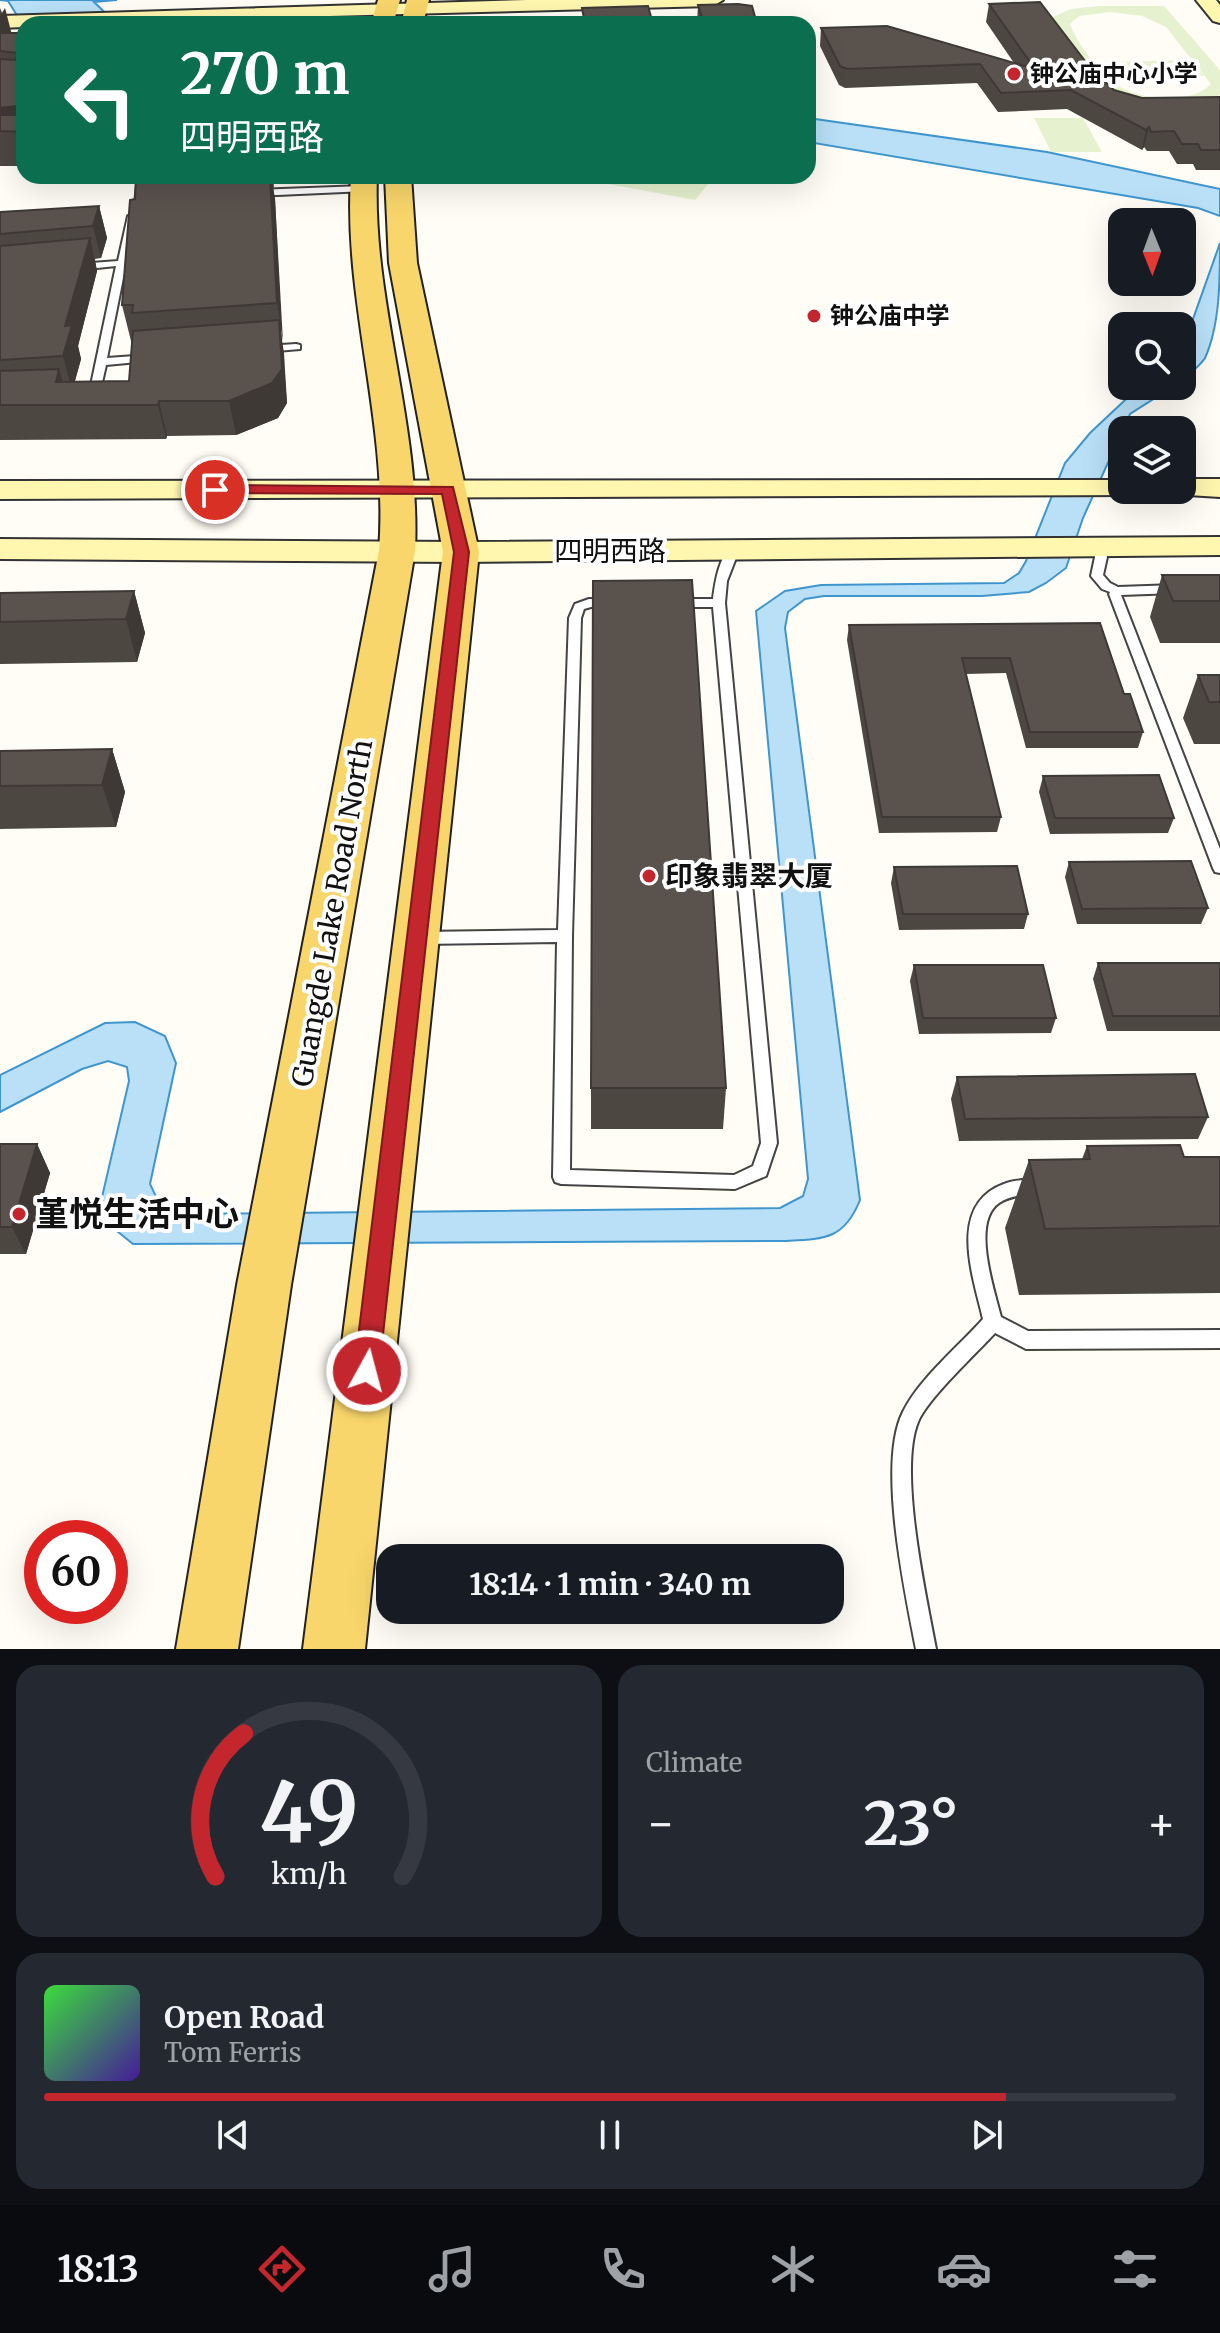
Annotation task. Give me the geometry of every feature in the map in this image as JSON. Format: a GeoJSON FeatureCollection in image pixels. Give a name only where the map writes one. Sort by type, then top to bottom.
{"type":"FeatureCollection","features":[{"type":"Feature","properties":{"kind":"main road"},"geometry":{"type":"LineString","coordinates":[[211,16],[713,0]]}},
{"type":"Feature","properties":{"kind":"main road"},"geometry":{"type":"LineString","coordinates":[[1206,0],[1220,17]]}},
{"type":"Feature","properties":{"kind":"main road","name":"Guangde Lake Road North"},"geometry":{"type":"LineString","coordinates":[[207,1649],[264,1285],[397,551],[399,490],[367,266],[364,184]]}},
{"type":"Feature","properties":{"kind":"main road"},"geometry":{"type":"LineString","coordinates":[[334,1649],[461,552],[403,263],[398,184]]}},
{"type":"Feature","properties":{"kind":"main road"},"geometry":{"type":"LineString","coordinates":[[1196,488],[1220,488]]}},
{"type":"Feature","properties":{"kind":"main road"},"geometry":{"type":"LineString","coordinates":[[0,490],[1108,489]]}},
{"type":"Feature","properties":{"kind":"main road","name":"四明西路"},"geometry":{"type":"LineString","coordinates":[[0,549],[461,552],[1220,546]]}},
{"type":"Feature","properties":{"kind":"lane"},"geometry":{"type":"LineString","coordinates":[[241,194],[344,184]]}},
{"type":"Feature","properties":{"kind":"lane"},"geometry":{"type":"LineString","coordinates":[[74,397],[96,387],[132,212]]}},
{"type":"Feature","properties":{"kind":"lane"},"geometry":{"type":"LineString","coordinates":[[61,268],[122,263]]}},
{"type":"Feature","properties":{"kind":"lane"},"geometry":{"type":"LineString","coordinates":[[251,350],[296,347]]}},
{"type":"Feature","properties":{"kind":"lane"},"geometry":{"type":"LineString","coordinates":[[101,362],[161,357]]}},
{"type":"Feature","properties":{"kind":"lane"},"geometry":{"type":"LineString","coordinates":[[1089,547],[1101,557],[1097,576],[1106,586],[1118,591],[1191,589]]}},
{"type":"Feature","properties":{"kind":"lane"},"geometry":{"type":"LineString","coordinates":[[632,603],[589,603],[579,607],[575,618],[561,1177],[735,1182],[760,1171],[769,1143],[719,603],[721,581],[733,550]]}},
{"type":"Feature","properties":{"kind":"lane"},"geometry":{"type":"LineString","coordinates":[[1118,591],[1115,594],[1220,868]]}},
{"type":"Feature","properties":{"kind":"lane"},"geometry":{"type":"LineString","coordinates":[[661,603],[719,603]]}},
{"type":"Feature","properties":{"kind":"lane"},"geometry":{"type":"LineString","coordinates":[[417,938],[565,936]]}},
{"type":"Feature","properties":{"kind":"lane"},"geometry":{"type":"LineString","coordinates":[[1053,1186],[1008,1186],[989,1197],[980,1208],[976,1224],[978,1250],[993,1322],[1026,1340],[1220,1339]]}},
{"type":"Feature","properties":{"kind":"lane"},"geometry":{"type":"LineString","coordinates":[[926,1649],[906,1532],[904,1448],[910,1417],[993,1322]]}},
{"type":"Feature","properties":{"kind":"green space"},"geometry":{"type":"Polygon","coordinates":[[[1164,6],[1220,70],[1220,95],[1176,103],[1141,100],[1110,91],[1086,71],[1051,18],[1071,9],[1164,6]],[[1110,12],[1079,16],[1070,24],[1096,65],[1115,84],[1125,89],[1150,97],[1177,98],[1190,96],[1211,84],[1166,27],[1142,16],[1110,12]]]}},
{"type":"Feature","properties":{"kind":"green space"},"geometry":{"type":"Polygon","coordinates":[[[1191,60],[1204,76],[1111,78],[1100,62],[1191,60]]]}},
{"type":"Feature","properties":{"kind":"green space"},"geometry":{"type":"Polygon","coordinates":[[[1034,118],[1083,118],[1102,152],[1051,152],[1034,118]]]}},
{"type":"Feature","properties":{"kind":"green space"},"geometry":{"type":"Polygon","coordinates":[[[608,184],[708,184],[695,200],[608,184]]]}},
{"type":"Feature","properties":{"kind":"water"},"geometry":{"type":"Polygon","coordinates":[[[0,0],[117,0],[94,2],[109,16],[17,16],[8,1],[0,0]]]}},
{"type":"Feature","properties":{"kind":"water"},"geometry":{"type":"Polygon","coordinates":[[[816,119],[1047,152],[1220,189],[1220,216],[1198,208],[816,143],[816,119]]]}},
{"type":"Feature","properties":{"kind":"water"},"geometry":{"type":"Polygon","coordinates":[[[1220,243],[1214,331],[1205,358],[1196,368],[1195,312],[1220,243]]]}},
{"type":"Feature","properties":{"kind":"water"},"geometry":{"type":"Polygon","coordinates":[[[1125,400],[1152,400],[1129,416],[1108,416],[1125,400]]]}},
{"type":"Feature","properties":{"kind":"water"},"geometry":{"type":"Polygon","coordinates":[[[1108,416],[1108,463],[1083,518],[1066,568],[1046,583],[1029,592],[982,596],[824,596],[805,599],[788,612],[785,628],[860,1200],[847,1223],[831,1235],[784,1241],[133,1244],[107,1223],[102,1197],[129,1081],[127,1067],[108,1061],[82,1069],[0,1112],[0,1075],[105,1023],[135,1022],[165,1036],[176,1063],[150,1184],[159,1203],[178,1214],[780,1208],[803,1196],[808,1179],[756,611],[785,591],[821,585],[1004,583],[1019,573],[1026,561],[1065,463],[1108,416]]]}},
{"type":"Feature","properties":{"kind":"building"},"geometry":{"type":"Polygon","coordinates":[[[1040,2],[1092,70],[1114,90],[1142,98],[1220,97],[1220,150],[1201,150],[1198,144],[1182,144],[1174,131],[1151,132],[1149,127],[1146,130],[1071,90],[1001,93],[980,64],[847,69],[840,66],[821,28],[887,26],[1035,69],[989,4],[1040,2]]]}},
{"type":"Feature","properties":{"kind":"building"},"geometry":{"type":"Polygon","coordinates":[[[698,5],[752,6],[755,16],[701,16],[698,5]]]}},
{"type":"Feature","properties":{"kind":"building"},"geometry":{"type":"Polygon","coordinates":[[[648,6],[651,16],[584,16],[582,8],[648,6]]]}},
{"type":"Feature","properties":{"kind":"building"},"geometry":{"type":"Polygon","coordinates":[[[0,33],[16,33],[16,53],[0,51],[0,33]]]}},
{"type":"Feature","properties":{"kind":"building"},"geometry":{"type":"Polygon","coordinates":[[[0,59],[15,60],[16,110],[15,106],[0,108],[0,59]]]}},
{"type":"Feature","properties":{"kind":"building"},"geometry":{"type":"Polygon","coordinates":[[[0,115],[16,115],[16,132],[0,131],[0,115]]]}},
{"type":"Feature","properties":{"kind":"building"},"geometry":{"type":"Polygon","coordinates":[[[136,184],[270,184],[277,303],[132,313],[133,305],[122,305],[130,200],[135,199],[136,184]]]}},
{"type":"Feature","properties":{"kind":"building"},"geometry":{"type":"Polygon","coordinates":[[[99,206],[93,226],[0,234],[0,212],[99,206]]]}},
{"type":"Feature","properties":{"kind":"building"},"geometry":{"type":"Polygon","coordinates":[[[90,238],[65,326],[72,325],[63,356],[0,360],[0,246],[90,238]]]}},
{"type":"Feature","properties":{"kind":"building"},"geometry":{"type":"Polygon","coordinates":[[[279,320],[282,369],[272,383],[229,401],[159,401],[158,405],[0,405],[0,371],[59,369],[56,382],[129,381],[133,331],[279,320]]]}},
{"type":"Feature","properties":{"kind":"building"},"geometry":{"type":"Polygon","coordinates":[[[1162,575],[1220,575],[1220,601],[1173,601],[1162,575]]]}},
{"type":"Feature","properties":{"kind":"building","name":"印象翡翠大厦"},"geometry":{"type":"Polygon","coordinates":[[[692,580],[726,1088],[591,1088],[593,581],[692,580]]]}},
{"type":"Feature","properties":{"kind":"building"},"geometry":{"type":"Polygon","coordinates":[[[134,591],[126,619],[0,622],[0,593],[134,591]]]}},
{"type":"Feature","properties":{"kind":"building"},"geometry":{"type":"Polygon","coordinates":[[[1100,623],[1124,694],[1130,694],[1143,732],[1030,732],[1010,658],[962,658],[1001,817],[882,817],[849,625],[1100,623]]]}},
{"type":"Feature","properties":{"kind":"building"},"geometry":{"type":"Polygon","coordinates":[[[1198,675],[1220,675],[1220,702],[1209,702],[1198,675]]]}},
{"type":"Feature","properties":{"kind":"building"},"geometry":{"type":"Polygon","coordinates":[[[112,749],[102,785],[0,786],[0,751],[112,749]]]}},
{"type":"Feature","properties":{"kind":"building"},"geometry":{"type":"Polygon","coordinates":[[[1159,775],[1174,818],[1055,818],[1043,776],[1159,775]]]}},
{"type":"Feature","properties":{"kind":"building"},"geometry":{"type":"Polygon","coordinates":[[[1191,861],[1208,908],[1082,909],[1069,862],[1191,861]]]}},
{"type":"Feature","properties":{"kind":"building"},"geometry":{"type":"Polygon","coordinates":[[[1017,866],[1028,914],[903,914],[894,867],[1017,866]]]}},
{"type":"Feature","properties":{"kind":"building"},"geometry":{"type":"Polygon","coordinates":[[[1098,963],[1220,963],[1220,1016],[1113,1016],[1098,963]]]}},
{"type":"Feature","properties":{"kind":"building"},"geometry":{"type":"Polygon","coordinates":[[[914,965],[1043,965],[1056,1018],[923,1018],[914,965]]]}},
{"type":"Feature","properties":{"kind":"building"},"geometry":{"type":"Polygon","coordinates":[[[1195,1074],[1208,1117],[965,1119],[957,1077],[1195,1074]]]}},
{"type":"Feature","properties":{"kind":"building"},"geometry":{"type":"Polygon","coordinates":[[[0,1144],[37,1144],[12,1227],[0,1227],[0,1144]]]}},
{"type":"Feature","properties":{"kind":"building"},"geometry":{"type":"Polygon","coordinates":[[[1180,1145],[1184,1157],[1220,1157],[1220,1226],[1045,1229],[1029,1160],[1090,1159],[1087,1146],[1180,1145]]]}},
{"type":"Feature","properties":{"kind":"place","name":"钟公庙中心小学"},"geometry":{"type":"Point","coordinates":[1014,74]}},
{"type":"Feature","properties":{"kind":"place","name":"钟公庙中学"},"geometry":{"type":"Point","coordinates":[814,316]}},
{"type":"Feature","properties":{"kind":"place","name":"印象翡翠大厦"},"geometry":{"type":"Point","coordinates":[649,876]}},
{"type":"Feature","properties":{"kind":"place","name":"堇悦生活中心"},"geometry":{"type":"Point","coordinates":[19,1214]}},
{"type":"Feature","properties":{"kind":"route"},"geometry":{"type":"LineString","coordinates":[[215,490],[448,490],[461,552],[367,1371]]}}]}
